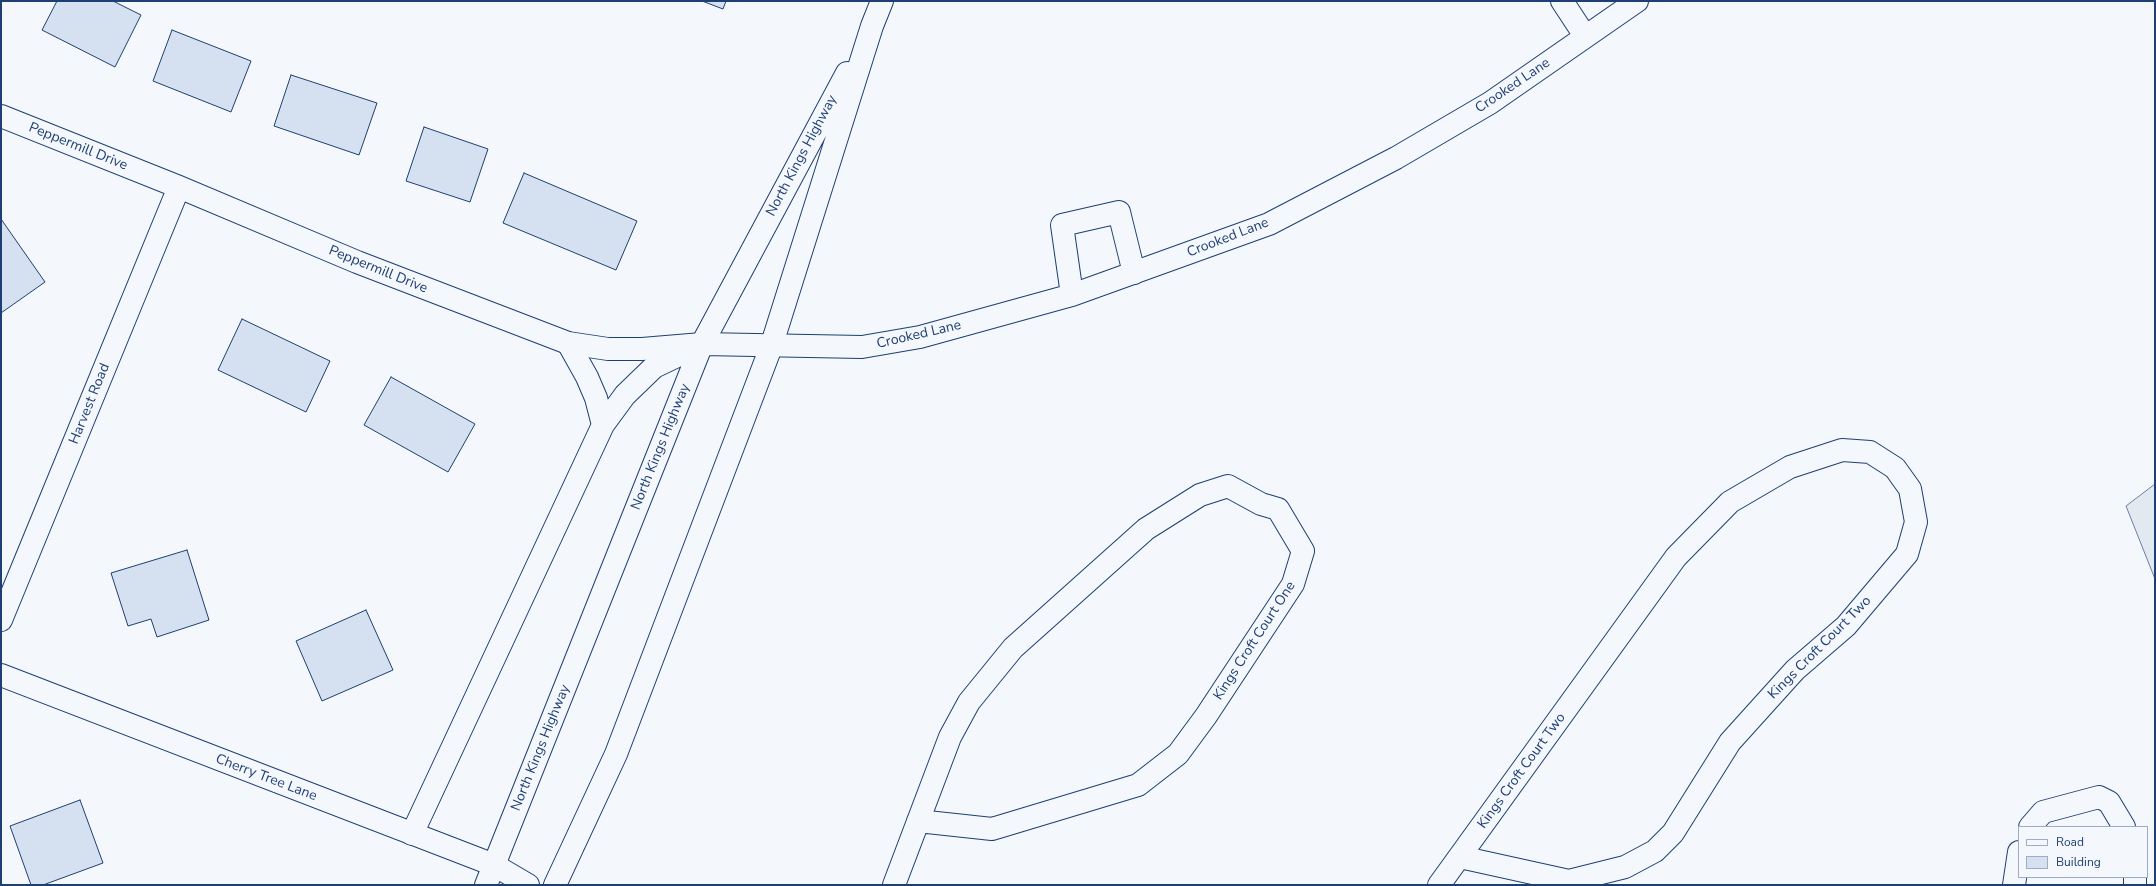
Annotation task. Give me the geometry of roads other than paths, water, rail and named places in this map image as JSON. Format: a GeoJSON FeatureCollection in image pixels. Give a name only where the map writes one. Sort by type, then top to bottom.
{"type":"FeatureCollection","features":[{"type":"Feature","properties":{"kind":"street","name":"North Kings Highway"},"geometry":{"type":"LineString","coordinates":[[555,885],[616,754],[771,347],[872,26],[882,1]]}},
{"type":"Feature","properties":{"kind":"street"},"geometry":{"type":"LineString","coordinates":[[1562,1],[1585,36]]}},
{"type":"Feature","properties":{"kind":"street","name":"Crooked Lane"},"geometry":{"type":"LineString","coordinates":[[771,347],[862,348],[920,337],[1072,295],[1269,224],[1396,158],[1490,103],[1637,1]]}},
{"type":"Feature","properties":{"kind":"street","name":"North Kings Highway"},"geometry":{"type":"LineString","coordinates":[[486,885],[702,344],[872,26]]}},
{"type":"Feature","properties":{"kind":"street","name":"Peppermill Drive"},"geometry":{"type":"LineString","coordinates":[[1,116],[179,187],[357,262],[568,343],[608,349],[642,349],[702,344],[771,347]]}},
{"type":"Feature","properties":{"kind":"street","name":"Harvest Road"},"geometry":{"type":"LineString","coordinates":[[1,620],[179,187]]}},
{"type":"Feature","properties":{"kind":"street"},"geometry":{"type":"LineString","coordinates":[[1072,295],[1062,226],[1119,212],[1134,273]]}},
{"type":"Feature","properties":{"kind":"street"},"geometry":{"type":"LineString","coordinates":[[568,343],[587,377],[596,398],[603,425]]}},
{"type":"Feature","properties":{"kind":"street"},"geometry":{"type":"LineString","coordinates":[[412,834],[603,425],[625,395],[654,367],[702,344]]}},
{"type":"Feature","properties":{"kind":"street","name":"Kings Croft Court Two"},"geometry":{"type":"LineString","coordinates":[[1439,885],[1676,557],[1730,502],[1790,467],[1842,450],[1870,452],[1895,468],[1910,489],[1916,522],[1907,554],[1846,626],[1795,670],[1730,742],[1673,833],[1655,851],[1625,867],[1569,881],[1460,857]]}},
{"type":"Feature","properties":{"kind":"street","name":"Kings Croft Court One"},"geometry":{"type":"LineString","coordinates":[[894,885],[950,737],[969,702],[1013,648],[1146,529],[1200,495],[1228,486],[1261,504],[1278,509],[1302,551],[1294,584],[1206,716],[1178,754],[1138,785],[992,829],[918,822]]}},
{"type":"Feature","properties":{"kind":"street","name":"Cherry Tree Lane"},"geometry":{"type":"LineString","coordinates":[[1,675],[494,865],[528,885]]}},
{"type":"Feature","properties":{"kind":"street"},"geometry":{"type":"LineString","coordinates":[[2031,826],[2043,812],[2099,797],[2109,802],[2123,826]]}},
{"type":"Feature","properties":{"kind":"street"},"geometry":{"type":"LineString","coordinates":[[2014,885],[2018,859]]}}]}
